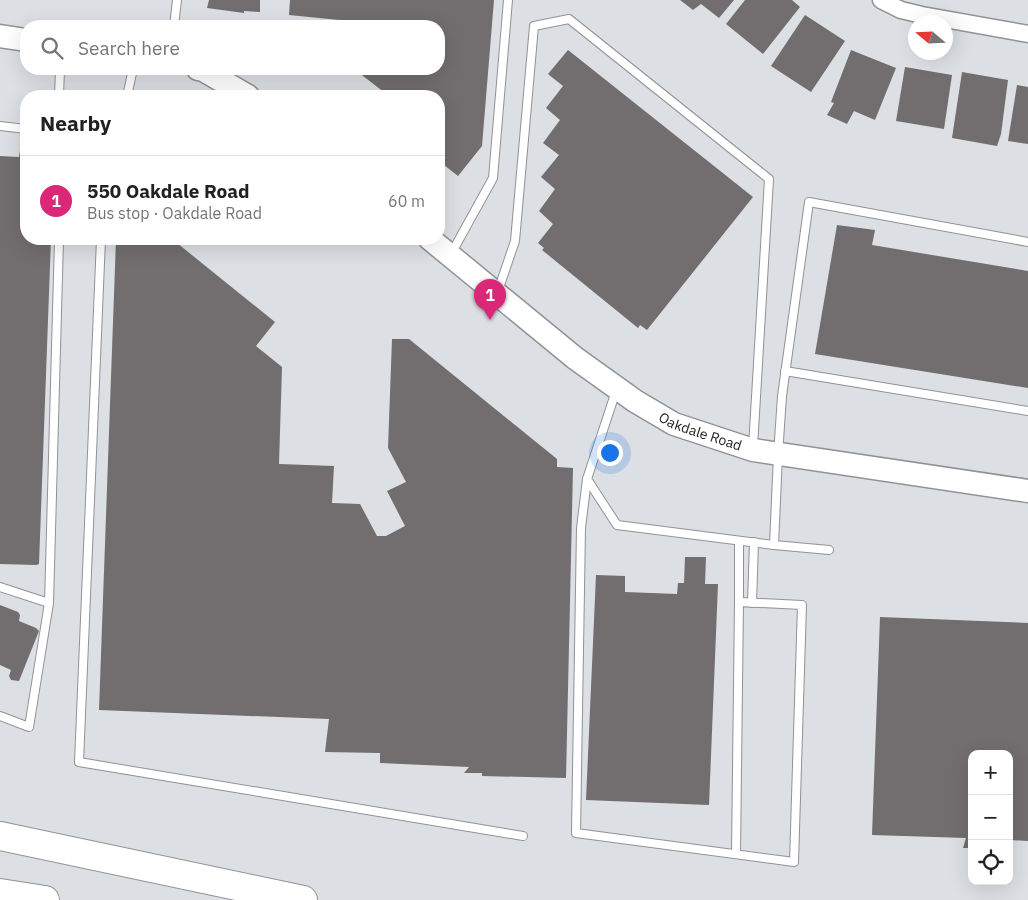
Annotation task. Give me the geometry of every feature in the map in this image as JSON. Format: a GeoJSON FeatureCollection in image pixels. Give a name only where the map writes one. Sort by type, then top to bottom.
{"type":"FeatureCollection","features":[{"type":"Feature","properties":{"kind":"highway"},"geometry":{"type":"LineString","coordinates":[[0,836],[303,900]]}},
{"type":"Feature","properties":{"kind":"highway"},"geometry":{"type":"LineString","coordinates":[[0,893],[45,900]]}},
{"type":"Feature","properties":{"kind":"street"},"geometry":{"type":"LineString","coordinates":[[881,0],[900,10],[1028,34]]}},
{"type":"Feature","properties":{"kind":"street"},"geometry":{"type":"LineString","coordinates":[[0,36],[20,39]]}},
{"type":"Feature","properties":{"kind":"street"},"geometry":{"type":"LineString","coordinates":[[212,75],[238,90]]}},
{"type":"Feature","properties":{"kind":"street","name":"Oakdale Road"},"geometry":{"type":"LineString","coordinates":[[437,245],[575,358],[635,401],[674,424],[753,450],[778,455],[1028,491]]}},
{"type":"Feature","properties":{"kind":"lane"},"geometry":{"type":"LineString","coordinates":[[175,20],[177,0]]}},
{"type":"Feature","properties":{"kind":"lane"},"geometry":{"type":"LineString","coordinates":[[450,256],[493,178],[508,0]]}},
{"type":"Feature","properties":{"kind":"lane"},"geometry":{"type":"LineString","coordinates":[[497,293],[515,241],[534,26],[569,19],[769,179],[753,450]]}},
{"type":"Feature","properties":{"kind":"lane"},"geometry":{"type":"LineString","coordinates":[[58,90],[60,75]]}},
{"type":"Feature","properties":{"kind":"lane"},"geometry":{"type":"LineString","coordinates":[[128,90],[132,75]]}},
{"type":"Feature","properties":{"kind":"lane"},"geometry":{"type":"LineString","coordinates":[[0,126],[20,128]]}},
{"type":"Feature","properties":{"kind":"lane"},"geometry":{"type":"LineString","coordinates":[[774,545],[778,455],[785,371],[809,202],[1028,242]]}},
{"type":"Feature","properties":{"kind":"lane"},"geometry":{"type":"LineString","coordinates":[[0,716],[29,727],[49,603],[58,245]]}},
{"type":"Feature","properties":{"kind":"lane"},"geometry":{"type":"LineString","coordinates":[[102,245],[79,762],[523,836]]}},
{"type":"Feature","properties":{"kind":"lane"},"geometry":{"type":"LineString","coordinates":[[785,371],[1028,411]]}},
{"type":"Feature","properties":{"kind":"lane"},"geometry":{"type":"LineString","coordinates":[[617,388],[587,479],[581,528],[576,833],[794,862],[802,605],[739,602]]}},
{"type":"Feature","properties":{"kind":"lane"},"geometry":{"type":"LineString","coordinates":[[587,479],[618,524],[739,541],[829,550]]}},
{"type":"Feature","properties":{"kind":"lane"},"geometry":{"type":"LineString","coordinates":[[736,854],[739,541]]}},
{"type":"Feature","properties":{"kind":"lane"},"geometry":{"type":"LineString","coordinates":[[752,603],[754,542]]}},
{"type":"Feature","properties":{"kind":"lane"},"geometry":{"type":"LineString","coordinates":[[0,586],[49,603]]}},
{"type":"Feature","properties":{"kind":"building"},"geometry":{"type":"Polygon","coordinates":[[[209,0],[260,0],[260,12],[244,11],[244,13],[207,8],[209,0]]]}},
{"type":"Feature","properties":{"kind":"building"},"geometry":{"type":"Polygon","coordinates":[[[290,0],[494,0],[482,146],[458,176],[445,166],[445,90],[381,90],[362,75],[445,75],[445,20],[339,20],[289,15],[290,0]]]}},
{"type":"Feature","properties":{"kind":"building"},"geometry":{"type":"Polygon","coordinates":[[[680,0],[734,0],[719,18],[701,4],[693,10],[680,0]]]}},
{"type":"Feature","properties":{"kind":"building"},"geometry":{"type":"Polygon","coordinates":[[[745,0],[792,0],[800,7],[763,54],[726,24],[745,0]]]}},
{"type":"Feature","properties":{"kind":"building"},"geometry":{"type":"Polygon","coordinates":[[[805,15],[845,41],[811,92],[771,66],[805,15]]]}},
{"type":"Feature","properties":{"kind":"building"},"geometry":{"type":"Polygon","coordinates":[[[568,50],[753,197],[647,330],[640,325],[638,328],[542,250],[544,248],[538,243],[553,224],[539,211],[555,189],[541,177],[559,155],[543,143],[560,120],[546,108],[563,86],[548,74],[568,50]]]}},
{"type":"Feature","properties":{"kind":"building"},"geometry":{"type":"Polygon","coordinates":[[[851,50],[896,68],[875,120],[854,111],[847,124],[827,115],[834,103],[831,102],[851,50]]]}},
{"type":"Feature","properties":{"kind":"building"},"geometry":{"type":"Polygon","coordinates":[[[905,67],[952,75],[944,129],[896,121],[905,67]]]}},
{"type":"Feature","properties":{"kind":"building"},"geometry":{"type":"Polygon","coordinates":[[[962,72],[1008,80],[1001,134],[997,146],[952,138],[962,72]]]}},
{"type":"Feature","properties":{"kind":"building"},"geometry":{"type":"Polygon","coordinates":[[[1017,85],[1028,87],[1028,144],[1008,141],[1017,85]]]}},
{"type":"Feature","properties":{"kind":"building"},"geometry":{"type":"Polygon","coordinates":[[[20,150],[20,245],[51,245],[39,564],[36,565],[0,564],[0,156],[19,157],[20,150]]]}},
{"type":"Feature","properties":{"kind":"building"},"geometry":{"type":"Polygon","coordinates":[[[837,225],[875,230],[872,245],[1028,271],[1028,388],[815,354],[837,225]]]}},
{"type":"Feature","properties":{"kind":"building"},"geometry":{"type":"Polygon","coordinates":[[[116,245],[179,245],[275,322],[256,346],[282,367],[279,464],[334,466],[332,503],[360,504],[377,536],[386,536],[405,526],[387,491],[406,482],[388,448],[392,339],[409,339],[557,459],[557,467],[573,468],[566,778],[482,776],[482,773],[464,773],[469,767],[380,763],[380,753],[325,752],[329,719],[99,710],[116,245]]]}},
{"type":"Feature","properties":{"kind":"building"},"geometry":{"type":"Polygon","coordinates":[[[685,557],[706,557],[705,584],[718,584],[709,805],[586,800],[596,575],[625,576],[625,592],[677,594],[678,583],[684,583],[685,557]]]}},
{"type":"Feature","properties":{"kind":"building"},"geometry":{"type":"Polygon","coordinates":[[[0,605],[18,612],[20,615],[19,621],[39,631],[19,681],[11,680],[9,676],[11,670],[0,665],[0,605]]]}},
{"type":"Feature","properties":{"kind":"building"},"geometry":{"type":"Polygon","coordinates":[[[880,617],[1028,623],[1028,841],[1013,840],[1013,750],[968,750],[968,848],[963,848],[966,838],[872,835],[880,617]]]}},
{"type":"Feature","properties":{"kind":"place","name":"550 Oakdale Road"},"geometry":{"type":"Point","coordinates":[490,320]}}]}
